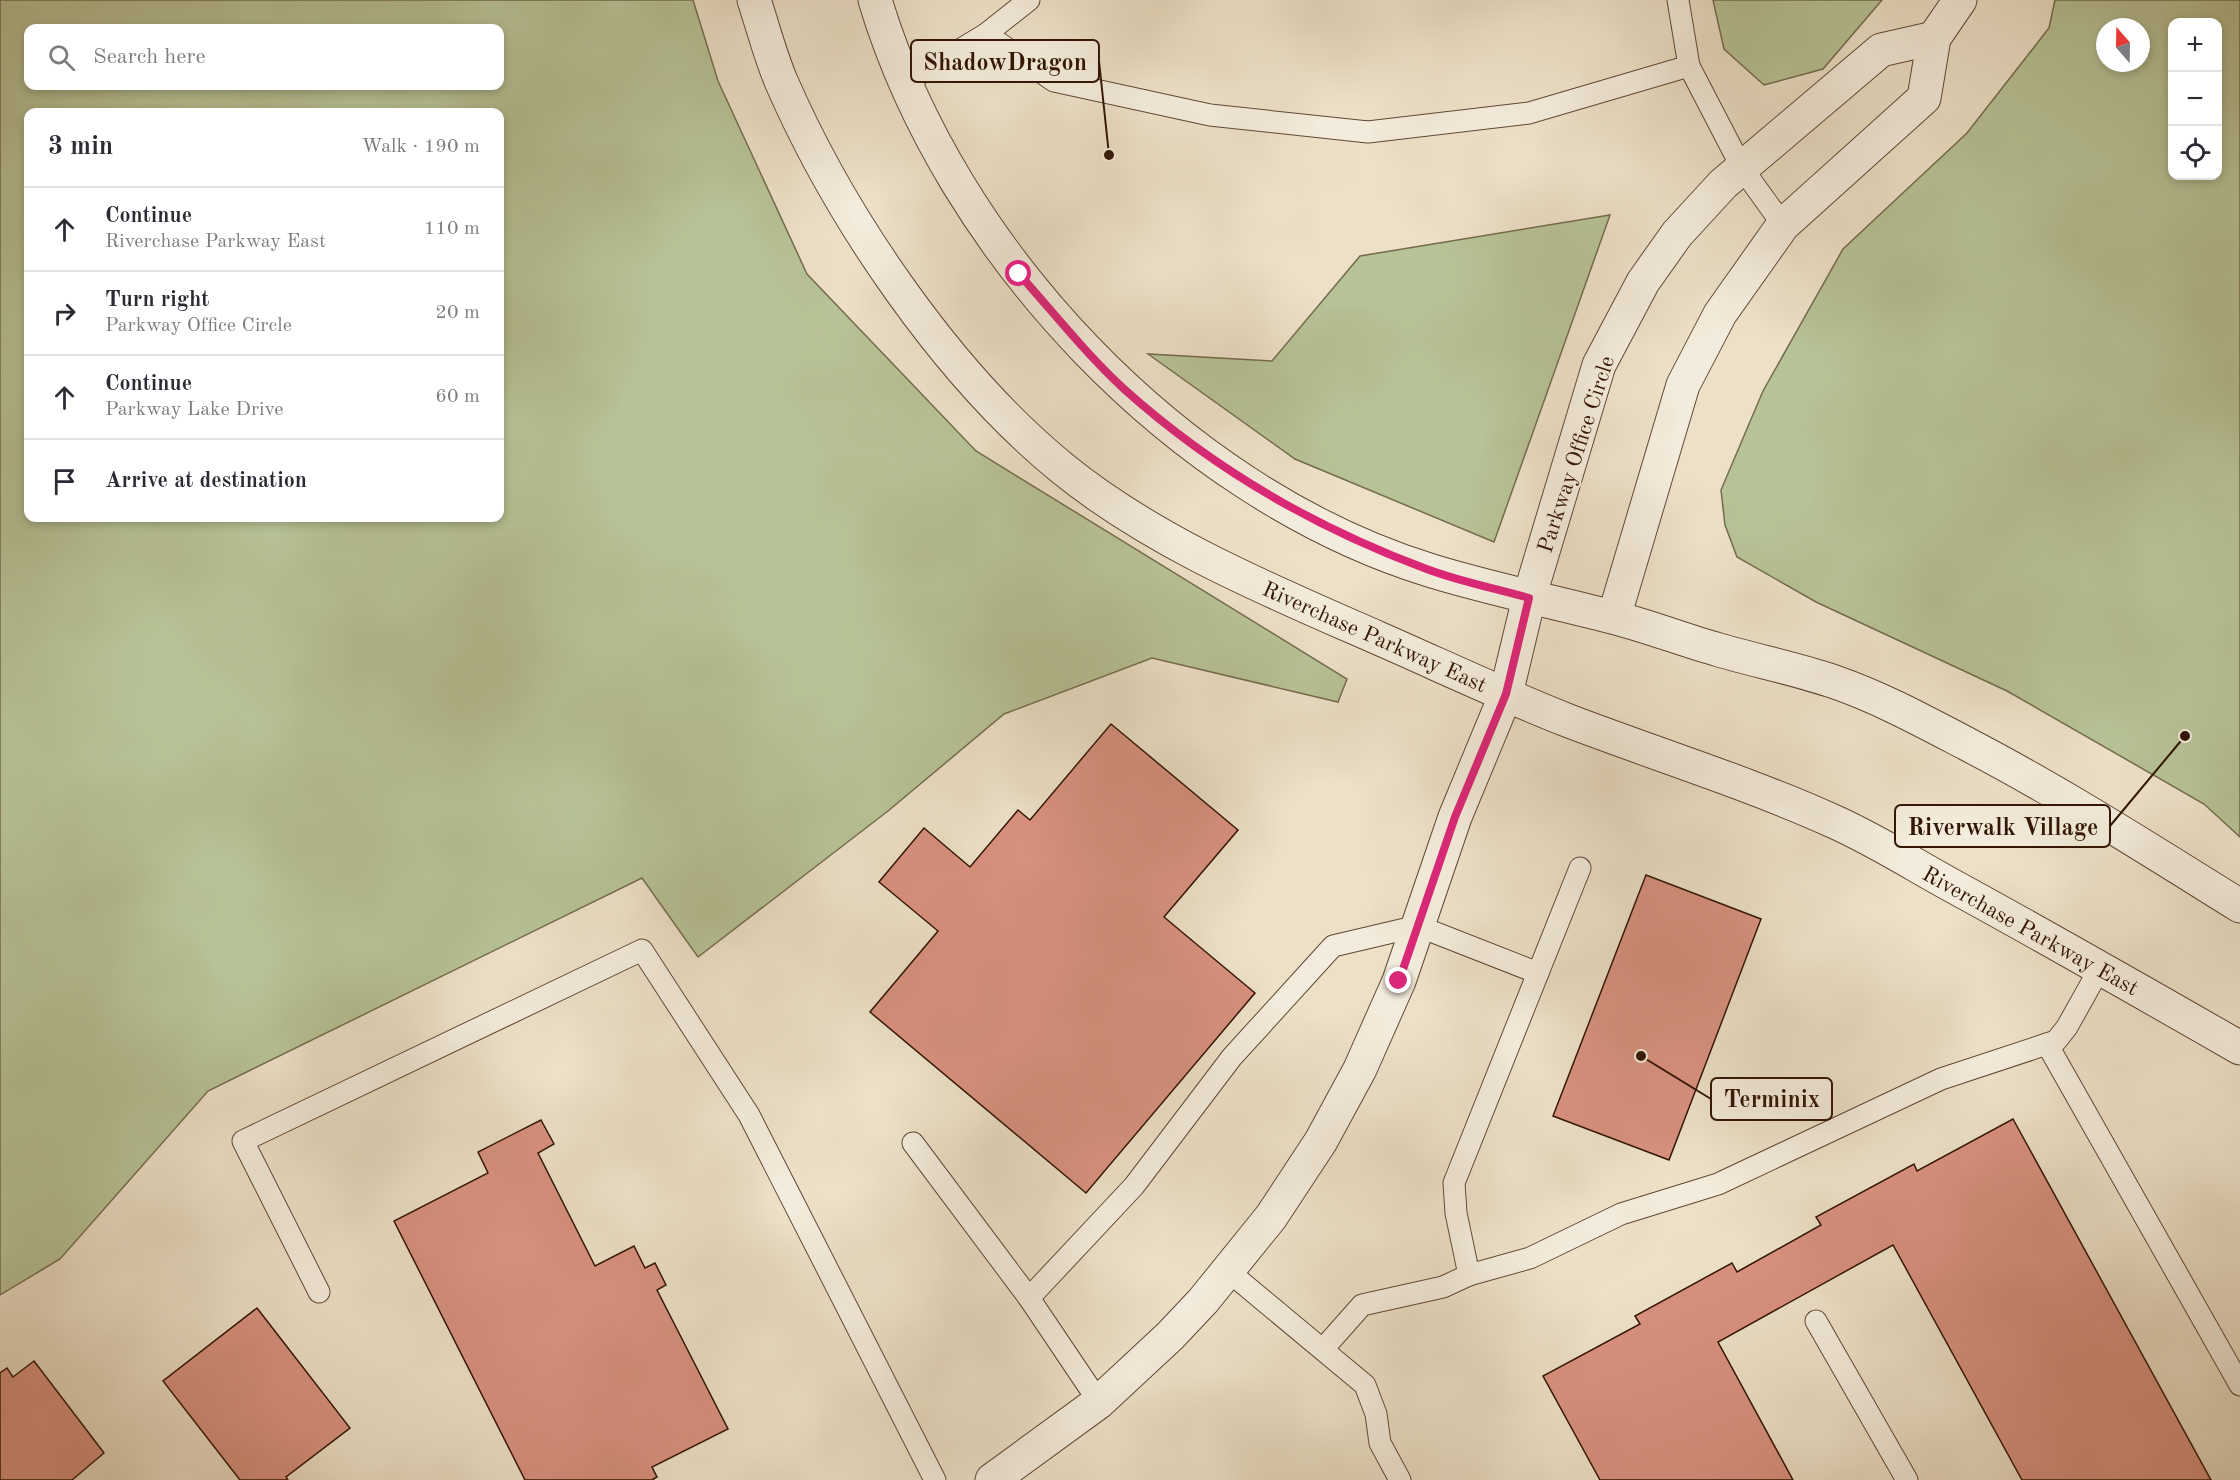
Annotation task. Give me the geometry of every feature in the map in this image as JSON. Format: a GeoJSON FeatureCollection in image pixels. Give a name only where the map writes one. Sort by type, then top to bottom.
{"type":"FeatureCollection","features":[{"type":"Feature","properties":{"kind":"street","name":"Riverchase Parkway East"},"geometry":{"type":"LineString","coordinates":[[754,0],[780,78],[826,173],[878,259],[957,362],[1021,433],[1093,492],[1183,547],[1282,596],[1506,694],[1694,768],[1756,788],[1839,824],[2240,1048]]}},
{"type":"Feature","properties":{"kind":"street"},"geometry":{"type":"LineString","coordinates":[[875,0],[904,83],[934,144],[989,232],[1019,274],[1124,388],[1202,451],[1245,480],[1350,539],[1426,569],[1529,598],[1614,617],[1831,681],[1888,702],[2050,787],[2240,906]]}},
{"type":"Feature","properties":{"kind":"street"},"geometry":{"type":"LineString","coordinates":[[1614,617],[1683,385],[1720,314],[1783,225],[1924,98],[1934,38],[1960,0]]}},
{"type":"Feature","properties":{"kind":"street","name":"Parkway Office Circle"},"geometry":{"type":"LineString","coordinates":[[992,1480],[1099,1402],[1170,1336],[1271,1217],[1322,1141],[1370,1047],[1399,981],[1455,817],[1506,694],[1529,598],[1599,364],[1643,282],[1677,234],[1723,184],[1881,50],[1934,38]]}},
{"type":"Feature","properties":{"kind":"lane"},"geometry":{"type":"LineString","coordinates":[[904,83],[986,34],[1029,0]]}},
{"type":"Feature","properties":{"kind":"lane"},"geometry":{"type":"LineString","coordinates":[[1678,0],[1689,66],[1742,168],[1783,225]]}},
{"type":"Feature","properties":{"kind":"lane"},"geometry":{"type":"LineString","coordinates":[[986,34],[1054,81],[1210,115],[1368,132],[1528,113],[1689,66]]}},
{"type":"Feature","properties":{"kind":"lane"},"geometry":{"type":"LineString","coordinates":[[1469,1275],[1456,1213],[1454,1183],[1580,868]]}},
{"type":"Feature","properties":{"kind":"lane"},"geometry":{"type":"LineString","coordinates":[[1029,1298],[1134,1186],[1232,1057],[1334,946],[1418,926],[1538,973]]}},
{"type":"Feature","properties":{"kind":"lane"},"geometry":{"type":"LineString","coordinates":[[319,1292],[243,1141],[642,951],[749,1115],[935,1480]]}},
{"type":"Feature","properties":{"kind":"lane"},"geometry":{"type":"LineString","coordinates":[[1323,1349],[1362,1305],[1443,1287],[1469,1275],[1530,1258],[1621,1214],[1718,1184],[1941,1079],[2056,1041],[2067,1027],[2100,968]]}},
{"type":"Feature","properties":{"kind":"lane"},"geometry":{"type":"LineString","coordinates":[[2047,1044],[2240,1385]]}},
{"type":"Feature","properties":{"kind":"lane"},"geometry":{"type":"LineString","coordinates":[[913,1143],[1029,1298],[1099,1402]]}},
{"type":"Feature","properties":{"kind":"lane"},"geometry":{"type":"LineString","coordinates":[[1228,1270],[1365,1384],[1376,1414],[1380,1443],[1400,1480]]}},
{"type":"Feature","properties":{"kind":"lane"},"geometry":{"type":"LineString","coordinates":[[1816,1321],[1906,1480]]}},
{"type":"Feature","properties":{"kind":"green space"},"geometry":{"type":"Polygon","coordinates":[[[0,0],[693,0],[718,81],[807,274],[976,451],[1347,679],[1338,702],[1152,658],[1004,714],[888,811],[698,957],[642,878],[208,1091],[60,1259],[0,1295],[0,0]]]}},
{"type":"Feature","properties":{"kind":"green space"},"geometry":{"type":"Polygon","coordinates":[[[1713,0],[1882,0],[1823,69],[1764,85],[1724,49],[1713,0]]]}},
{"type":"Feature","properties":{"kind":"green space"},"geometry":{"type":"Polygon","coordinates":[[[2055,0],[2240,0],[2240,837],[2204,804],[2007,691],[1816,602],[1737,557],[1725,525],[1721,490],[1763,391],[1843,249],[1967,133],[2049,28],[2055,0]]]}},
{"type":"Feature","properties":{"kind":"green space"},"geometry":{"type":"Polygon","coordinates":[[[1610,215],[1494,542],[1295,459],[1148,354],[1272,361],[1360,256],[1610,215]]]}},
{"type":"Feature","properties":{"kind":"building"},"geometry":{"type":"Polygon","coordinates":[[[1111,724],[1238,830],[1164,917],[1255,993],[1086,1193],[870,1012],[938,931],[879,882],[924,828],[970,867],[1018,810],[1030,820],[1111,724]]]}},
{"type":"Feature","properties":{"kind":"building"},"geometry":{"type":"Polygon","coordinates":[[[1646,875],[1761,919],[1669,1160],[1553,1116],[1646,875]]]}},
{"type":"Feature","properties":{"kind":"building"},"geometry":{"type":"Polygon","coordinates":[[[2013,1119],[2211,1480],[2022,1480],[1893,1245],[1718,1342],[1793,1480],[1600,1480],[1543,1376],[1640,1324],[1635,1316],[1732,1263],[1737,1272],[1821,1225],[1816,1217],[1914,1164],[1917,1171],[2013,1119]]]}},
{"type":"Feature","properties":{"kind":"building"},"geometry":{"type":"Polygon","coordinates":[[[541,1120],[554,1144],[538,1153],[595,1266],[634,1246],[645,1268],[655,1263],[666,1285],[657,1290],[728,1429],[652,1467],[657,1477],[652,1480],[525,1480],[394,1221],[488,1173],[478,1152],[541,1120]]]}},
{"type":"Feature","properties":{"kind":"building"},"geometry":{"type":"Polygon","coordinates":[[[257,1308],[350,1428],[286,1477],[288,1480],[240,1480],[163,1381],[257,1308]]]}},
{"type":"Feature","properties":{"kind":"building"},"geometry":{"type":"Polygon","coordinates":[[[34,1361],[104,1453],[72,1480],[0,1480],[0,1373],[7,1368],[13,1377],[34,1361]]]}},
{"type":"Feature","properties":{"kind":"place","name":"ShadowDragon"},"geometry":{"type":"Point","coordinates":[1109,155]}},
{"type":"Feature","properties":{"kind":"place","name":"Riverwalk Village"},"geometry":{"type":"Point","coordinates":[2185,736]}},
{"type":"Feature","properties":{"kind":"place","name":"Terminix"},"geometry":{"type":"Point","coordinates":[1641,1056]}},
{"type":"Feature","properties":{"kind":"route"},"geometry":{"type":"LineString","coordinates":[[1019,274],[1124,388],[1202,451],[1245,480],[1350,539],[1426,569],[1529,598],[1506,694],[1455,817],[1399,981]]}}]}
